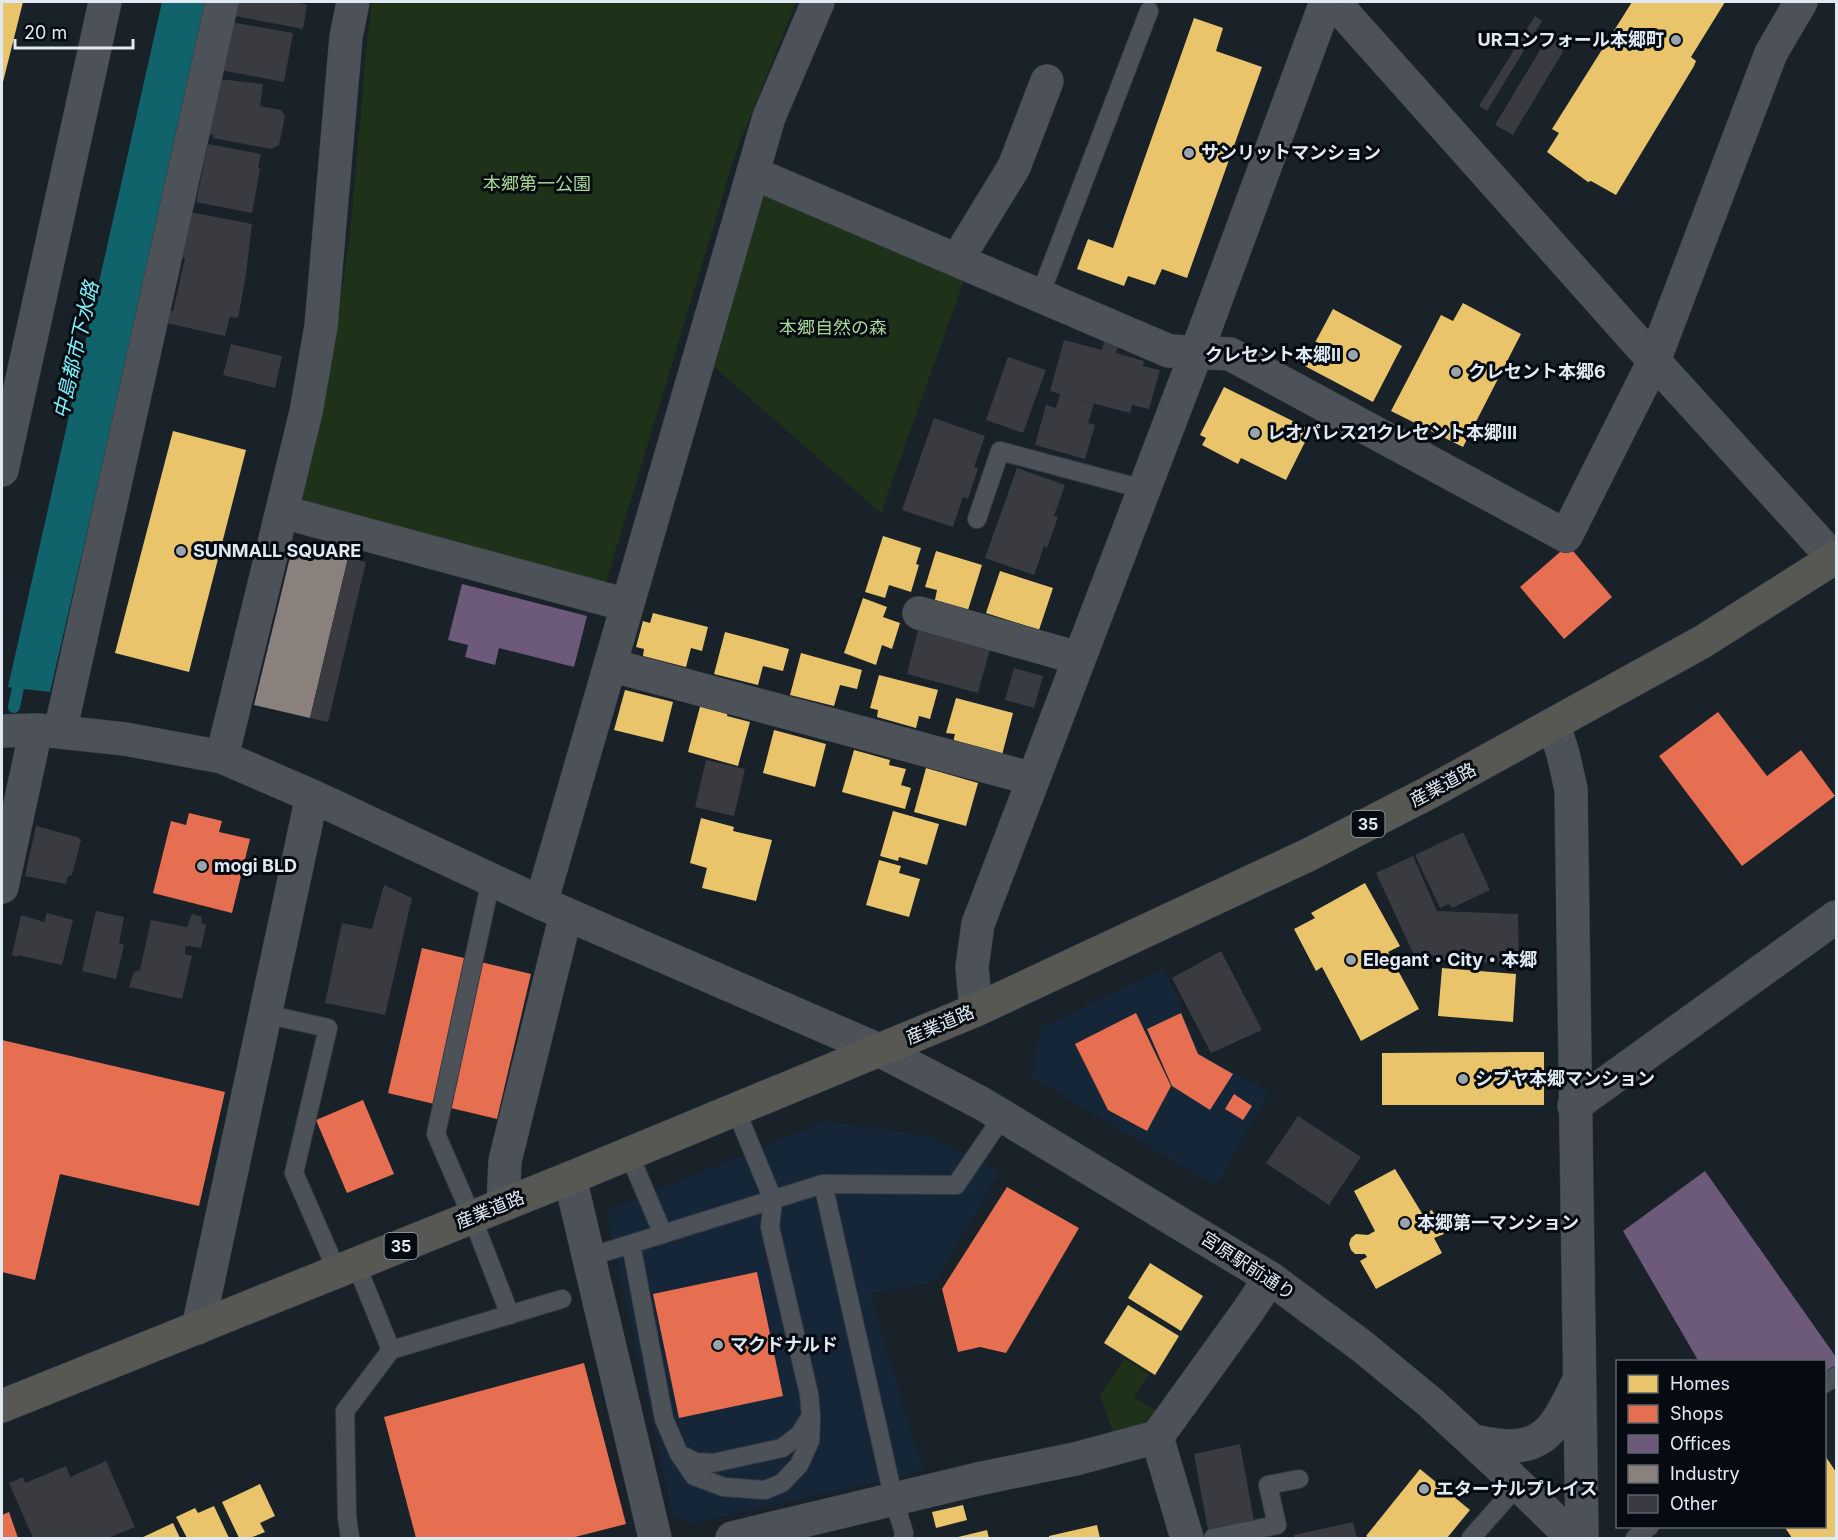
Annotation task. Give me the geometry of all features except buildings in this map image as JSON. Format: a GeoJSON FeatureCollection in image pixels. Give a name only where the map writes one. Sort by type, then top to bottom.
{"type":"FeatureCollection","features":[{"type":"Feature","properties":{"kind":"main road","name":"産業道路"},"geometry":{"type":"LineString","coordinates":[[2,1406],[570,1178],[976,1010],[1308,855],[1430,792],[1701,642],[1836,559]]}},
{"type":"Feature","properties":{"kind":"street"},"geometry":{"type":"LineString","coordinates":[[2,470],[105,2]]}},
{"type":"Feature","properties":{"kind":"street"},"geometry":{"type":"LineString","coordinates":[[2,887],[48,731],[222,2]]}},
{"type":"Feature","properties":{"kind":"street"},"geometry":{"type":"LineString","coordinates":[[222,757],[283,512],[296,410],[321,326],[346,37],[353,2]]}},
{"type":"Feature","properties":{"kind":"street"},"geometry":{"type":"LineString","coordinates":[[503,1204],[505,1161],[553,908],[610,665],[769,117],[818,2]]}},
{"type":"Feature","properties":{"kind":"street"},"geometry":{"type":"LineString","coordinates":[[976,1010],[972,967],[978,924],[1197,351],[1326,2]]}},
{"type":"Feature","properties":{"kind":"street"},"geometry":{"type":"LineString","coordinates":[[1334,2],[1654,361],[1836,559]]}},
{"type":"Feature","properties":{"kind":"street"},"geometry":{"type":"LineString","coordinates":[[753,173],[1169,351],[1230,354],[1566,536],[1654,361],[1771,53],[1801,2]]}},
{"type":"Feature","properties":{"kind":"street"},"geometry":{"type":"LineString","coordinates":[[957,260],[1014,167],[1047,81]]}},
{"type":"Feature","properties":{"kind":"street"},"geometry":{"type":"LineString","coordinates":[[283,512],[627,605]]}},
{"type":"Feature","properties":{"kind":"street"},"geometry":{"type":"LineString","coordinates":[[919,613],[1078,658]]}},
{"type":"Feature","properties":{"kind":"street"},"geometry":{"type":"LineString","coordinates":[[610,665],[1033,779]]}},
{"type":"Feature","properties":{"kind":"street"},"geometry":{"type":"LineString","coordinates":[[1554,725],[1571,789],[1582,1539]]}},
{"type":"Feature","properties":{"kind":"street","name":"宮原駅前通り"},"geometry":{"type":"LineString","coordinates":[[2,731],[48,731],[125,739],[222,757],[312,796],[553,908],[881,1051],[1003,1116],[1270,1278],[1363,1347],[1431,1403],[1573,1539]]}},
{"type":"Feature","properties":{"kind":"street"},"geometry":{"type":"LineString","coordinates":[[198,1328],[312,796]]}},
{"type":"Feature","properties":{"kind":"street"},"geometry":{"type":"LineString","coordinates":[[1574,1106],[1836,917]]}},
{"type":"Feature","properties":{"kind":"street"},"geometry":{"type":"LineString","coordinates":[[570,1178],[655,1539]]}},
{"type":"Feature","properties":{"kind":"street"},"geometry":{"type":"LineString","coordinates":[[737,1538],[978,1479],[1075,1459],[1157,1437],[1270,1278]]}},
{"type":"Feature","properties":{"kind":"street"},"geometry":{"type":"LineString","coordinates":[[1473,1441],[1511,1446],[1537,1441],[1559,1421],[1578,1380]]}},
{"type":"Feature","properties":{"kind":"street"},"geometry":{"type":"LineString","coordinates":[[1157,1437],[1187,1539]]}},
{"type":"Feature","properties":{"kind":"lane"},"geometry":{"type":"LineString","coordinates":[[1040,295],[1149,11]]}},
{"type":"Feature","properties":{"kind":"lane"},"geometry":{"type":"LineString","coordinates":[[977,519],[1000,451],[1143,489]]}},
{"type":"Feature","properties":{"kind":"lane"},"geometry":{"type":"LineString","coordinates":[[491,880],[436,1134],[472,1217],[510,1315]]}},
{"type":"Feature","properties":{"kind":"lane"},"geometry":{"type":"LineString","coordinates":[[265,1014],[328,1028],[294,1173],[391,1350]]}},
{"type":"Feature","properties":{"kind":"lane"},"geometry":{"type":"LineString","coordinates":[[631,1244],[664,1419],[679,1454],[694,1476],[724,1487],[765,1490],[782,1483],[799,1465],[810,1441],[809,1394],[770,1227],[773,1200],[736,1110]]}},
{"type":"Feature","properties":{"kind":"lane"},"geometry":{"type":"LineString","coordinates":[[589,1257],[823,1184],[956,1185],[1003,1116]]}},
{"type":"Feature","properties":{"kind":"lane"},"geometry":{"type":"LineString","coordinates":[[629,1154],[663,1234]]}},
{"type":"Feature","properties":{"kind":"lane"},"geometry":{"type":"LineString","coordinates":[[823,1184],[894,1500],[904,1533],[903,1539]]}},
{"type":"Feature","properties":{"kind":"lane"},"geometry":{"type":"LineString","coordinates":[[350,1539],[347,1517],[345,1411],[391,1350],[562,1299]]}},
{"type":"Feature","properties":{"kind":"lane"},"geometry":{"type":"LineString","coordinates":[[679,1454],[696,1462],[713,1463],[782,1448],[799,1435],[811,1416]]}},
{"type":"Feature","properties":{"kind":"lane"},"geometry":{"type":"LineString","coordinates":[[1213,1539],[1277,1525],[1268,1485],[1299,1479]]}},
{"type":"Feature","properties":{"kind":"lane"},"geometry":{"type":"LineString","coordinates":[[1471,1539],[1518,1485]]}},
{"type":"Feature","properties":{"kind":"lane"},"geometry":{"type":"LineString","coordinates":[[1635,1539],[1649,1528]]}},
{"type":"Feature","properties":{"kind":"shaded area"},"geometry":{"type":"Polygon","coordinates":[[[162,2],[210,2],[50,692],[8,687],[162,2]]]}},
{"type":"Feature","properties":{"kind":"shaded area"},"geometry":{"type":"Polygon","coordinates":[[[1164,969],[1201,1054],[1269,1092],[1216,1186],[1031,1077],[1041,1027],[1164,969]]]}},
{"type":"Feature","properties":{"kind":"shaded area"},"geometry":{"type":"Polygon","coordinates":[[[826,1121],[929,1136],[1000,1172],[935,1282],[870,1294],[923,1471],[690,1524],[673,1516],[606,1211],[826,1121]]]}},
{"type":"Feature","properties":{"kind":"green space","name":"本郷第一公園"},"geometry":{"type":"Polygon","coordinates":[[[372,2],[796,2],[735,155],[605,586],[300,502],[335,339],[350,232],[372,2]]]}},
{"type":"Feature","properties":{"kind":"green space","name":"本郷自然の森"},"geometry":{"type":"Polygon","coordinates":[[[760,188],[967,272],[881,513],[712,365],[760,188]]]}},
{"type":"Feature","properties":{"kind":"green space"},"geometry":{"type":"Polygon","coordinates":[[[1124,1358],[1149,1374],[1134,1397],[1158,1412],[1137,1427],[1113,1433],[1100,1396],[1124,1358]]]}},
{"type":"Feature","properties":{"kind":"waterway","name":"中島都市下水路"},"geometry":{"type":"LineString","coordinates":[[14,707],[21,673]]}},
{"type":"Feature","properties":{"kind":"place","name":"URコンフォール本郷町"},"geometry":{"type":"Point","coordinates":[1676,40]}},
{"type":"Feature","properties":{"kind":"place","name":"サンリットマンション"},"geometry":{"type":"Point","coordinates":[1189,153]}},
{"type":"Feature","properties":{"kind":"place","name":"クレセント本郷Ⅱ"},"geometry":{"type":"Point","coordinates":[1353,355]}},
{"type":"Feature","properties":{"kind":"place","name":"クレセント本郷6"},"geometry":{"type":"Point","coordinates":[1456,372]}},
{"type":"Feature","properties":{"kind":"place","name":"レオパレス21クレセント本郷Ⅲ"},"geometry":{"type":"Point","coordinates":[1255,433]}},
{"type":"Feature","properties":{"kind":"place","name":"SUNMALL SQUARE"},"geometry":{"type":"Point","coordinates":[181,551]}},
{"type":"Feature","properties":{"kind":"place","name":"mogi BLD"},"geometry":{"type":"Point","coordinates":[202,866]}},
{"type":"Feature","properties":{"kind":"place","name":"Elegant・City・本郷"},"geometry":{"type":"Point","coordinates":[1351,960]}},
{"type":"Feature","properties":{"kind":"place","name":"シブヤ本郷マンション"},"geometry":{"type":"Point","coordinates":[1463,1079]}},
{"type":"Feature","properties":{"kind":"place","name":"本郷第一マンション"},"geometry":{"type":"Point","coordinates":[1405,1223]}},
{"type":"Feature","properties":{"kind":"place","name":"マクドナルド"},"geometry":{"type":"Point","coordinates":[718,1345]}},
{"type":"Feature","properties":{"kind":"place","name":"エターナルプレイス"},"geometry":{"type":"Point","coordinates":[1424,1489]}}]}
